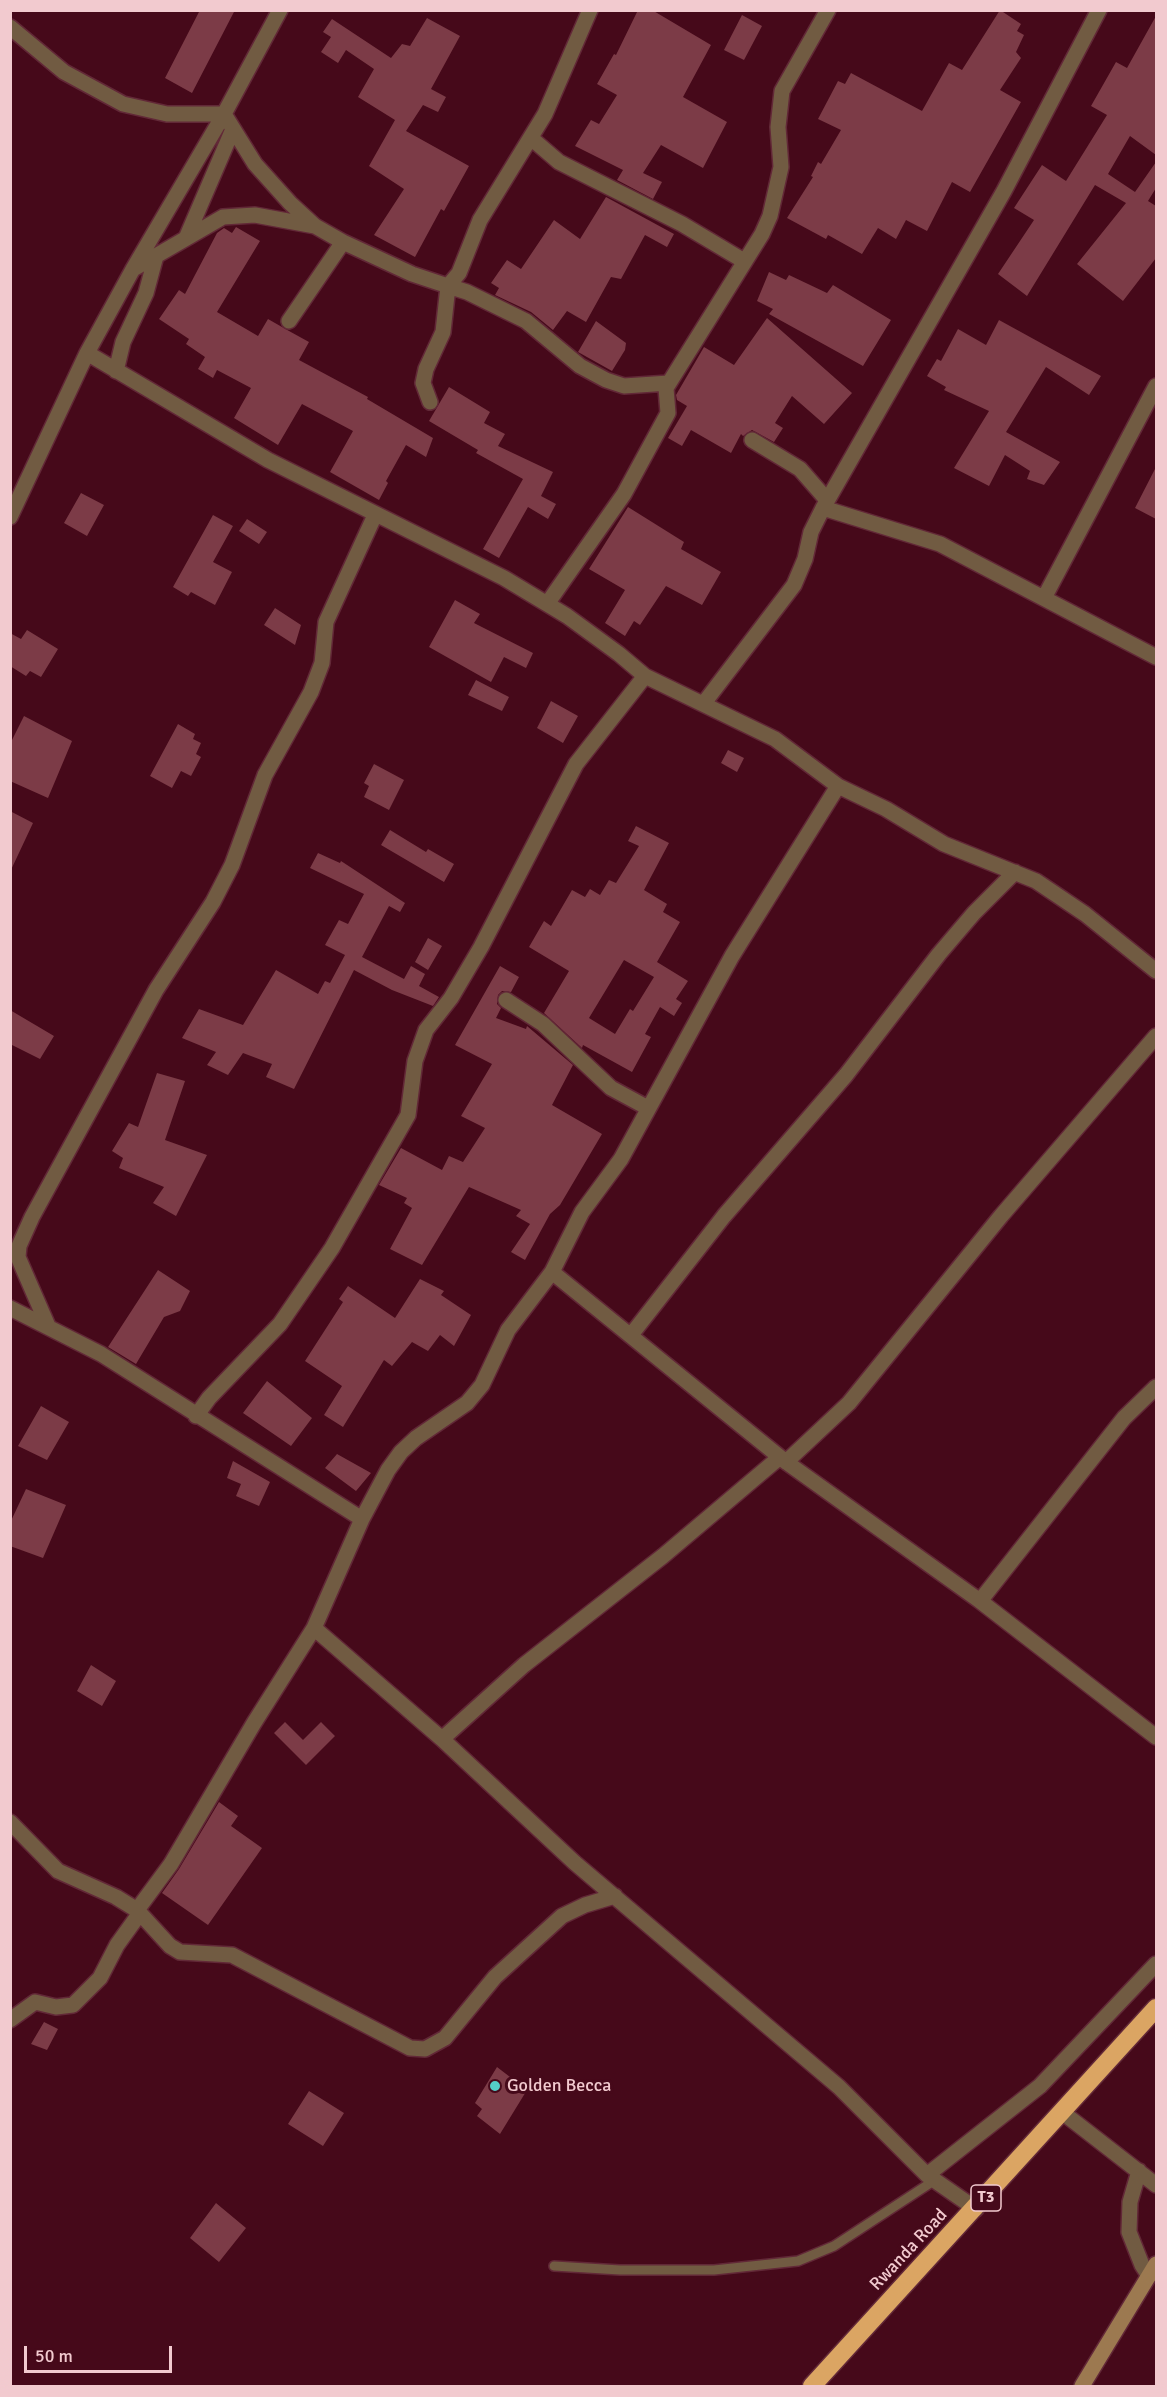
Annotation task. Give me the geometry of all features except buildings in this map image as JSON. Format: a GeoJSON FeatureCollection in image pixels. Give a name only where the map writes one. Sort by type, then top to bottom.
{"type":"FeatureCollection","features":[{"type":"Feature","properties":{"kind":"highway","name":"Rwanda Road"},"geometry":{"type":"LineString","coordinates":[[812,2386],[976,2209],[1156,2008]]}},
{"type":"Feature","properties":{"kind":"street"},"geometry":{"type":"LineString","coordinates":[[10,517],[87,352],[224,114],[279,10]]}},
{"type":"Feature","properties":{"kind":"street"},"geometry":{"type":"LineString","coordinates":[[547,604],[624,494],[643,454],[664,422],[669,406],[666,393],[669,383],[770,216],[781,167],[778,127],[782,91],[828,10]]}},
{"type":"Feature","properties":{"kind":"street"},"geometry":{"type":"LineString","coordinates":[[704,703],[794,585],[805,559],[811,532],[825,504],[1004,191],[1098,10]]}},
{"type":"Feature","properties":{"kind":"street"},"geometry":{"type":"LineString","coordinates":[[430,402],[423,383],[426,369],[443,332],[448,286],[459,273],[480,220],[531,138],[592,14]]}},
{"type":"Feature","properties":{"kind":"street"},"geometry":{"type":"LineString","coordinates":[[10,27],[64,72],[123,104],[168,114],[224,114]]}},
{"type":"Feature","properties":{"kind":"street"},"geometry":{"type":"LineString","coordinates":[[224,114],[255,164],[290,204],[315,226],[343,242],[412,274],[467,292],[526,321],[580,366],[606,380],[624,386],[669,383]]}},
{"type":"Feature","properties":{"kind":"street"},"geometry":{"type":"LineString","coordinates":[[186,237],[233,129]]}},
{"type":"Feature","properties":{"kind":"street"},"geometry":{"type":"LineString","coordinates":[[531,138],[559,162],[702,235],[744,261]]}},
{"type":"Feature","properties":{"kind":"street"},"geometry":{"type":"LineString","coordinates":[[133,269],[223,217],[239,214],[315,226]]}},
{"type":"Feature","properties":{"kind":"street"},"geometry":{"type":"LineString","coordinates":[[289,321],[343,242]]}},
{"type":"Feature","properties":{"kind":"street"},"geometry":{"type":"LineString","coordinates":[[116,371],[123,342],[146,293],[156,256]]}},
{"type":"Feature","properties":{"kind":"street"},"geometry":{"type":"LineString","coordinates":[[87,352],[268,460],[504,578],[547,604],[620,654],[645,676],[775,739],[838,786],[886,809],[944,844],[1015,872],[1058,894],[1156,971]]}},
{"type":"Feature","properties":{"kind":"street"},"geometry":{"type":"LineString","coordinates":[[1044,598],[1156,386]]}},
{"type":"Feature","properties":{"kind":"street"},"geometry":{"type":"LineString","coordinates":[[752,440],[800,469],[825,504],[940,544],[1156,657]]}},
{"type":"Feature","properties":{"kind":"street"},"geometry":{"type":"LineString","coordinates":[[48,1326],[18,1257],[19,1246],[32,1216],[156,990],[213,902],[232,865],[265,775],[311,692],[322,663],[326,622],[375,515]]}},
{"type":"Feature","properties":{"kind":"street"},"geometry":{"type":"LineString","coordinates":[[196,1416],[209,1398],[280,1324],[332,1248],[408,1115],[415,1061],[426,1030],[450,998],[481,947],[576,764],[645,676]]}},
{"type":"Feature","properties":{"kind":"street"},"geometry":{"type":"LineString","coordinates":[[10,2020],[35,2002],[56,2007],[73,2005],[100,1978],[117,1945],[217,1789],[254,1723],[314,1628],[362,1519],[401,1452],[416,1438],[467,1403],[482,1384],[508,1330],[552,1272],[582,1212],[621,1159],[732,956],[838,786]]}},
{"type":"Feature","properties":{"kind":"street"},"geometry":{"type":"LineString","coordinates":[[631,1335],[724,1216],[838,1084],[939,954],[974,913],[1015,872]]}},
{"type":"Feature","properties":{"kind":"street"},"geometry":{"type":"LineString","coordinates":[[506,1000],[543,1024],[611,1088],[648,1108]]}},
{"type":"Feature","properties":{"kind":"street"},"geometry":{"type":"LineString","coordinates":[[442,1739],[524,1665],[783,1460],[849,1403],[1001,1216],[1156,1036]]}},
{"type":"Feature","properties":{"kind":"street"},"geometry":{"type":"LineString","coordinates":[[552,1272],[783,1460],[980,1601],[1156,1737]]}},
{"type":"Feature","properties":{"kind":"street"},"geometry":{"type":"LineString","coordinates":[[10,1308],[101,1354],[362,1519]]}},
{"type":"Feature","properties":{"kind":"street"},"geometry":{"type":"LineString","coordinates":[[980,1601],[1124,1418],[1156,1387]]}},
{"type":"Feature","properties":{"kind":"street"},"geometry":{"type":"LineString","coordinates":[[314,1628],[442,1739],[615,1896],[839,2086],[931,2178],[976,2209]]}},
{"type":"Feature","properties":{"kind":"street"},"geometry":{"type":"LineString","coordinates":[[10,1822],[58,1871],[116,1897],[138,1912],[170,1946],[180,1952],[232,1955],[410,2048],[425,2049],[445,2038],[495,1977],[562,1916],[585,1905],[615,1896]]}},
{"type":"Feature","properties":{"kind":"street"},"geometry":{"type":"LineString","coordinates":[[931,2178],[1040,2086],[1156,1964]]}},
{"type":"Feature","properties":{"kind":"street"},"geometry":{"type":"LineString","coordinates":[[1062,2112],[1156,2185]]}},
{"type":"Feature","properties":{"kind":"street"},"geometry":{"type":"LineString","coordinates":[[1082,2386],[1153,2270],[1142,2265],[1129,2232],[1130,2202],[1139,2171]]}},
{"type":"Feature","properties":{"kind":"lane"},"geometry":{"type":"LineString","coordinates":[[554,2265],[620,2270],[714,2270],[798,2261],[834,2246],[931,2178]]}},
{"type":"Feature","properties":{"kind":"place","name":"Golden Becca"},"geometry":{"type":"Point","coordinates":[495,2086]}}]}
